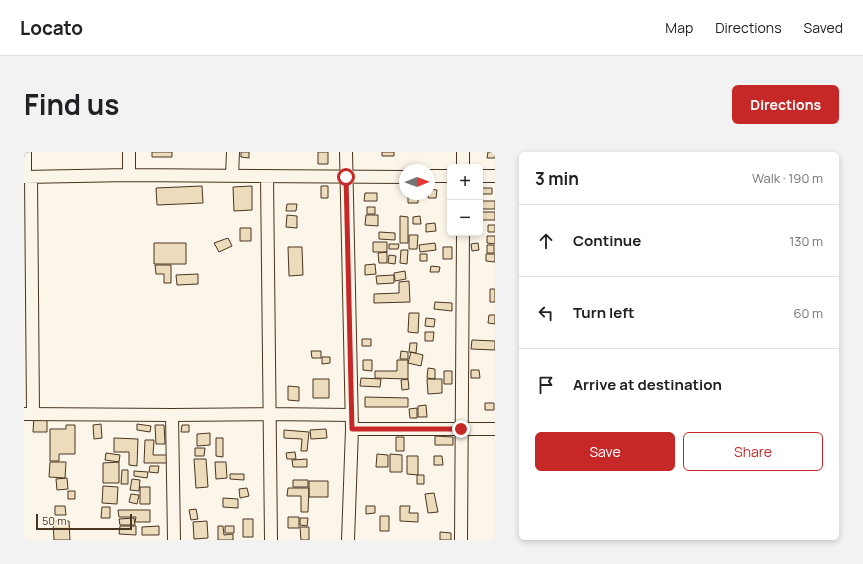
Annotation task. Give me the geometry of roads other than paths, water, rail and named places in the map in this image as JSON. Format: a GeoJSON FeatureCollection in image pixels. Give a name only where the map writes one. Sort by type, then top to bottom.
{"type":"FeatureCollection","features":[{"type":"Feature","properties":{"kind":"street"},"geometry":{"type":"LineString","coordinates":[[25,152],[27,177],[29,414],[351,415]]}},
{"type":"Feature","properties":{"kind":"street"},"geometry":{"type":"LineString","coordinates":[[129,152],[129,176]]}},
{"type":"Feature","properties":{"kind":"street"},"geometry":{"type":"LineString","coordinates":[[232,176],[233,152]]}},
{"type":"Feature","properties":{"kind":"street"},"geometry":{"type":"LineString","coordinates":[[346,152],[352,429],[348,540]]}},
{"type":"Feature","properties":{"kind":"street"},"geometry":{"type":"LineString","coordinates":[[463,152],[463,164]]}},
{"type":"Feature","properties":{"kind":"street"},"geometry":{"type":"LineString","coordinates":[[267,176],[271,540]]}},
{"type":"Feature","properties":{"kind":"street"},"geometry":{"type":"LineString","coordinates":[[435,176],[447,176]]}},
{"type":"Feature","properties":{"kind":"street"},"geometry":{"type":"LineString","coordinates":[[483,176],[495,176]]}},
{"type":"Feature","properties":{"kind":"street"},"geometry":{"type":"LineString","coordinates":[[27,177],[399,177]]}},
{"type":"Feature","properties":{"kind":"street"},"geometry":{"type":"LineString","coordinates":[[461,540],[463,236]]}},
{"type":"Feature","properties":{"kind":"street"},"geometry":{"type":"LineString","coordinates":[[172,415],[174,540]]}},
{"type":"Feature","properties":{"kind":"street"},"geometry":{"type":"LineString","coordinates":[[352,429],[495,429]]}}]}
